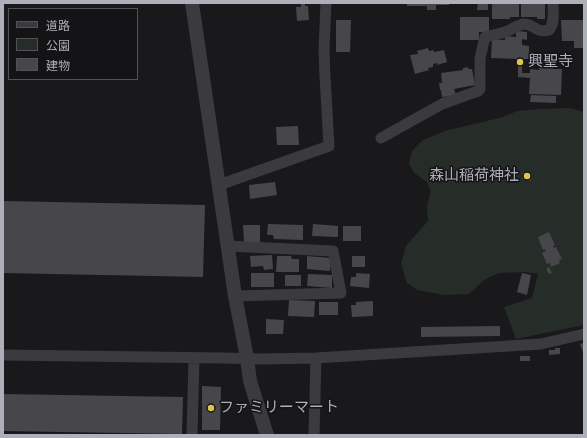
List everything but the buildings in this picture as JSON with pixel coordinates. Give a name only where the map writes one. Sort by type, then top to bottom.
[{"type":"street","points":[[192,3],[235,296],[250,381],[267,435]]},
{"type":"street","points":[[219,185],[329,146],[324,50],[326,3]]},
{"type":"street","points":[[381,138],[442,104],[478,91],[480,89],[480,58],[485,37],[508,31],[523,24],[529,25],[543,32],[549,30],[552,26],[553,3]]},
{"type":"street","points":[[227,246],[333,251],[341,294],[235,296]]},
{"type":"street","points":[[3,355],[261,359],[316,358],[542,344],[584,334]]},
{"type":"street","points":[[192,435],[194,358]]},
{"type":"street","points":[[314,435],[316,358]]},
{"type":"green space","points":[[570,108],[584,112],[584,325],[516,339],[504,307],[532,298],[538,274],[526,272],[499,273],[484,280],[469,294],[444,295],[417,290],[407,283],[401,264],[406,246],[428,221],[427,205],[431,191],[427,182],[414,173],[409,163],[412,151],[423,140],[445,131],[503,117],[517,111]]},
{"type":"place","name":"興聖寺","points":[[520,62]]},
{"type":"place","name":"森山稲荷神社","points":[[527,176]]},
{"type":"place","name":"ファミリーマート","points":[[211,408]]}]
